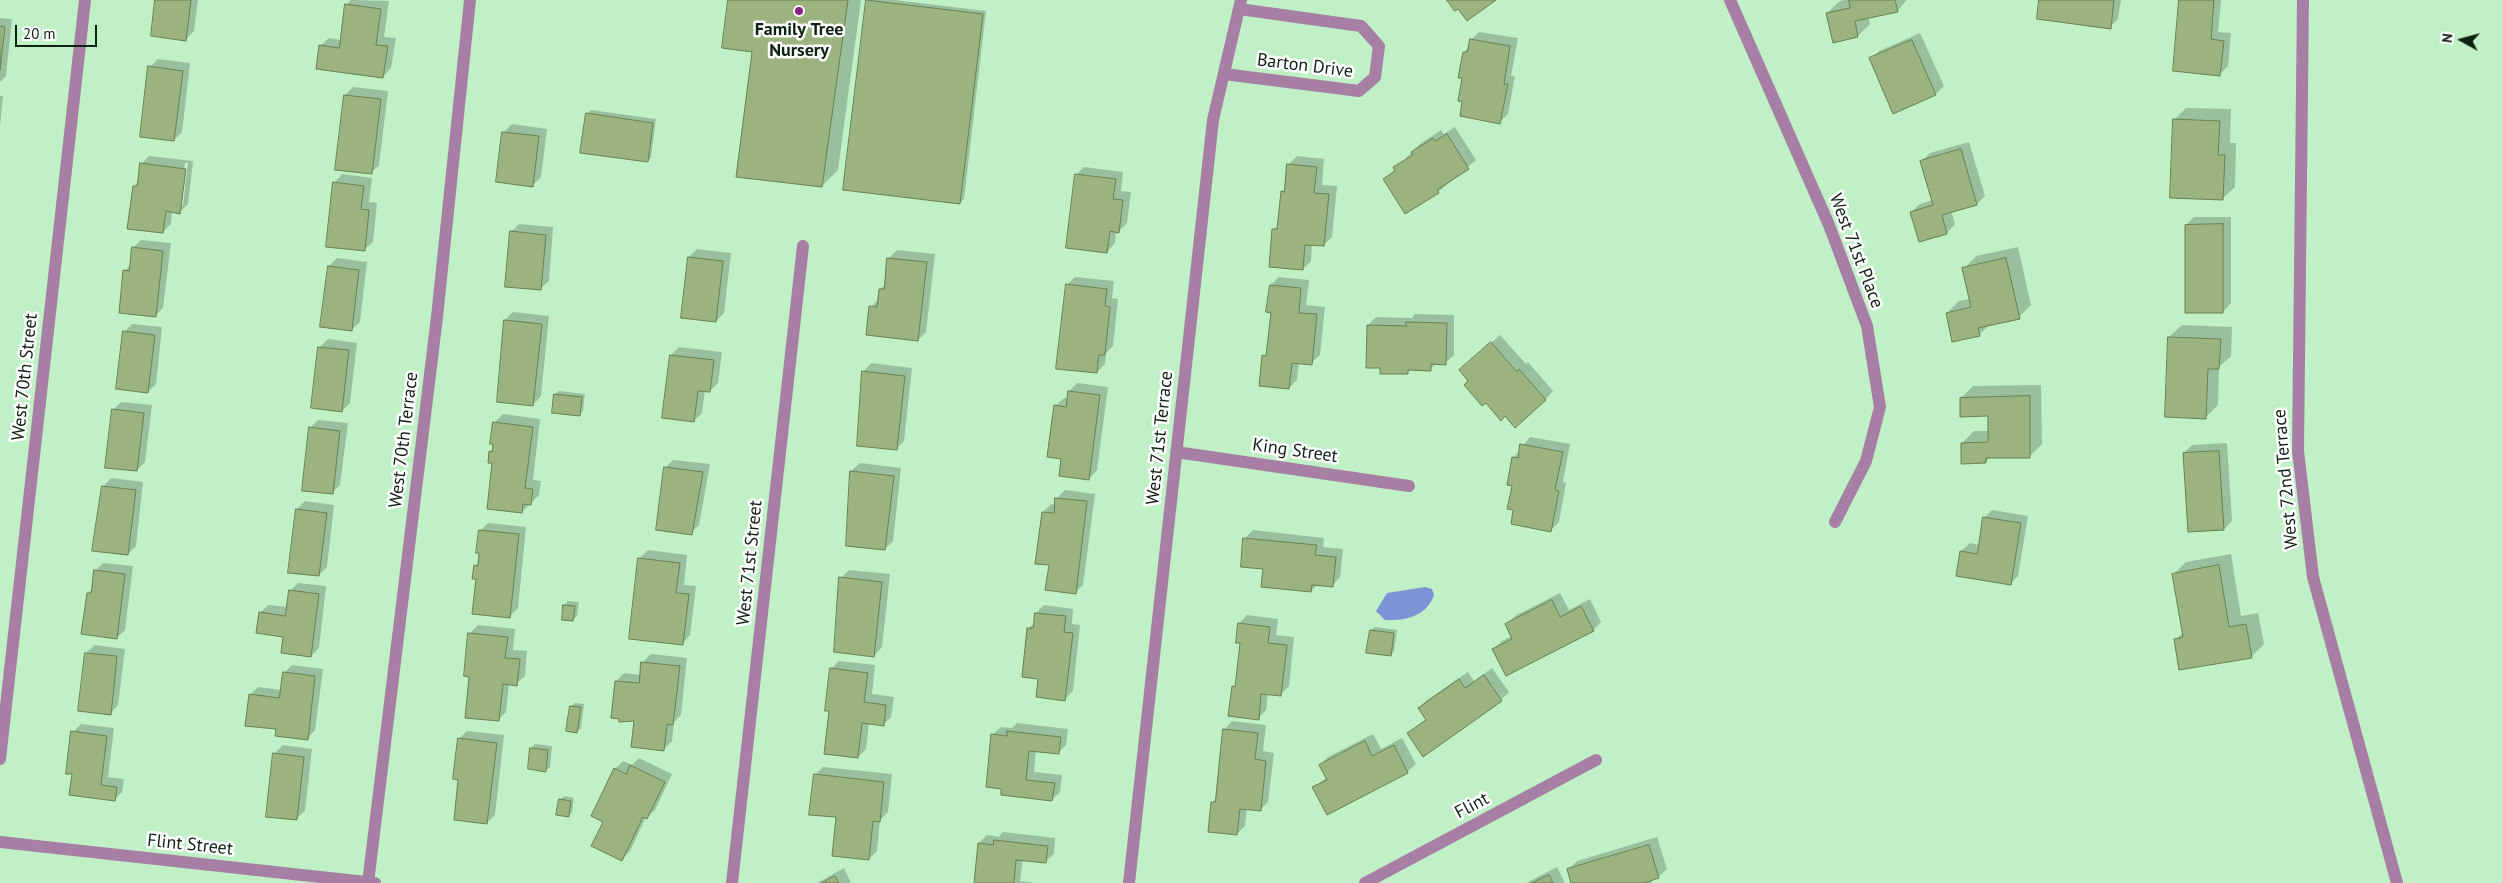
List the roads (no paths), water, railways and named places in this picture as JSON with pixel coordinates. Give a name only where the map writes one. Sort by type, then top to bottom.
[{"type":"street","name":"West 70th Street","points":[[0,759],[85,0]]},
{"type":"street","name":"West 70th Terrace","points":[[371,883],[435,327],[470,0]]},
{"type":"street","name":"West 71st Place","points":[[1730,0],[1829,225],[1867,326],[1880,407],[1866,461],[1835,522]]},
{"type":"street","name":"West 72nd Terrace","points":[[2303,0],[2298,452],[2314,577],[2396,883]]},
{"type":"street","name":"Barton Drive","points":[[1224,74],[1359,91],[1375,77],[1379,46],[1361,26],[1240,4]]},
{"type":"street","name":"West 71st Terrace","points":[[1129,883],[1213,120],[1240,4]]},
{"type":"street","name":"West 71st Street","points":[[732,883],[803,246]]},
{"type":"street","name":"King Street","points":[[1176,452],[1409,486]]},
{"type":"street","name":"Flint","points":[[1365,883],[1596,760]]},
{"type":"street","name":"Flint Street","points":[[0,842],[371,883]]},
{"type":"water","points":[[1425,587],[1432,589],[1434,595],[1426,608],[1414,616],[1385,620],[1376,611],[1387,593]]},
{"type":"place","name":"Family Tree Nursery","points":[[799,11]]}]
